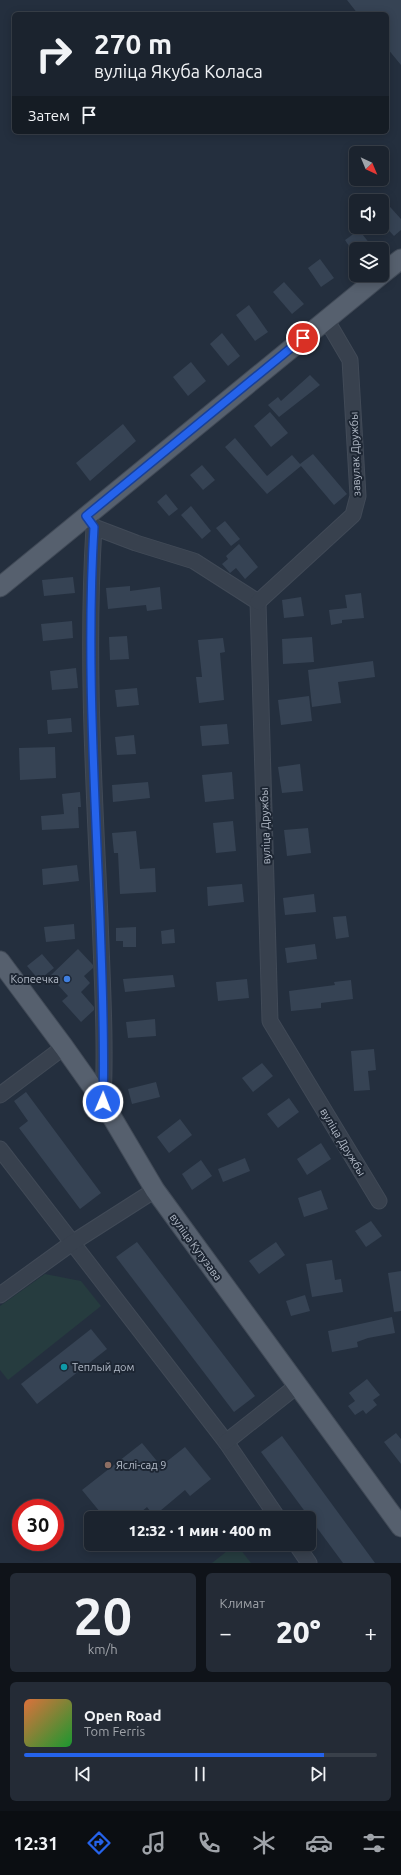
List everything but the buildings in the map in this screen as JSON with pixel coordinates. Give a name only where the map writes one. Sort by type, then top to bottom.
[{"type":"main road","points":[[389,269],[401,259]]},
{"type":"main road","points":[[0,587],[90,521],[326,319],[373,282]]},
{"type":"main road","name":"вуліца Кутузава","points":[[0,961],[103,1102],[155,1190],[401,1527]]},
{"type":"street","name":"завулак Дружбы","points":[[258,602],[353,515],[358,496],[350,360],[326,319]]},
{"type":"street","points":[[103,1102],[102,979],[90,667],[90,521],[136,543],[194,561],[258,602]]},
{"type":"street","name":"вуліца Дружбы","points":[[258,602],[270,1020],[379,1201]]},
{"type":"street","points":[[0,1095],[64,1047]]},
{"type":"street","points":[[0,1149],[226,1442],[273,1511]]},
{"type":"street","points":[[0,1295],[72,1243],[155,1190]]},
{"type":"street","points":[[226,1442],[298,1385]]},
{"type":"street","points":[[301,1551],[309,1563]]},
{"type":"green space","points":[[45,1274],[81,1281],[101,1306],[8,1380],[0,1370],[0,1306]]},
{"type":"green space","points":[[227,1551],[242,1551],[251,1563],[212,1563]]},
{"type":"place","name":"Копеечка","points":[[67,979]]},
{"type":"place","name":"Теплый дом","points":[[64,1367]]},
{"type":"place","name":"Яслі-сад 9","points":[[108,1465]]},
{"type":"route","points":[[103,1102],[102,979],[90,667],[90,590],[94,527],[86,516],[303,338]]}]
